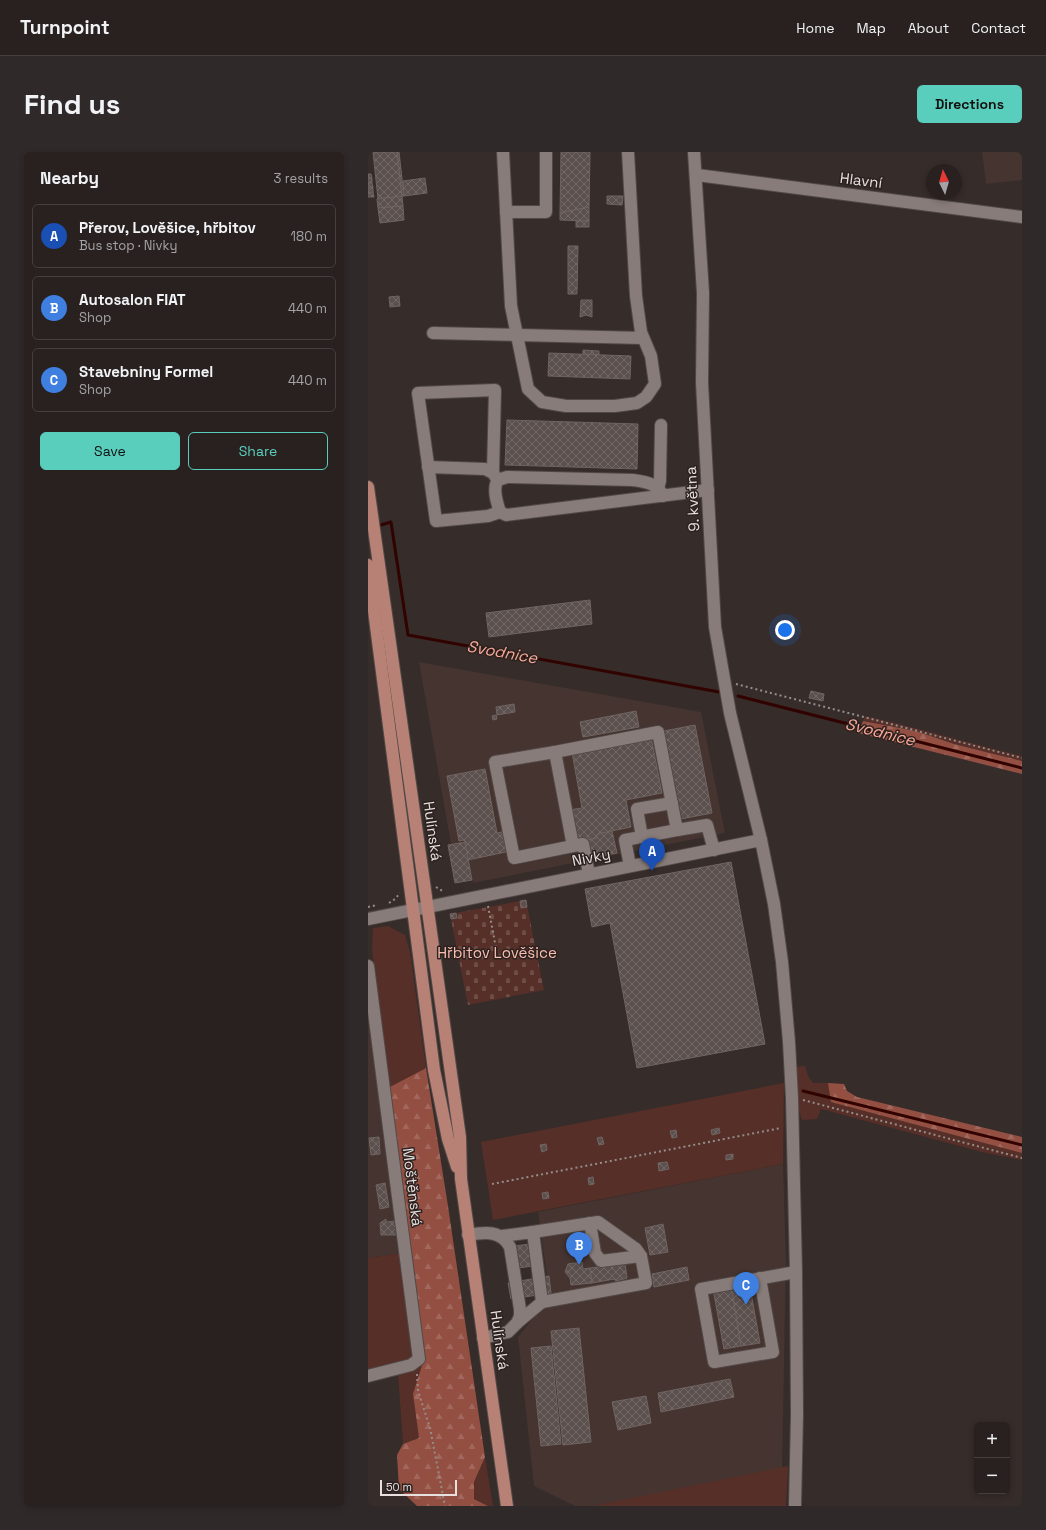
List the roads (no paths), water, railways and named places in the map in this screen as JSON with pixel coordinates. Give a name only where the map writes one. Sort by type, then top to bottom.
[{"type":"main road","name":"Hulínská","points":[[368,488],[460,1137],[461,1179],[468,1235],[507,1506]]},
{"type":"main road","name":"Hulínská","points":[[368,565],[434,1070],[448,1139],[461,1179]]},
{"type":"street","points":[[503,152],[511,306],[528,389],[542,402],[566,406],[615,406],[637,403],[646,397],[655,384],[651,356],[643,338],[636,296],[628,152]]},
{"type":"street","points":[[506,212],[546,212],[546,152]]},
{"type":"street","name":"9. května","points":[[694,152],[697,175],[703,293],[702,383],[715,627],[730,713],[761,840],[774,904],[782,962],[792,1098],[796,1272],[797,1415],[795,1506]]},
{"type":"street","name":"Hlavní","points":[[697,175],[1022,217]]},
{"type":"street","points":[[433,333],[643,338]]},
{"type":"street","points":[[500,512],[488,516],[436,521],[418,392],[495,390],[496,501],[500,512],[506,515],[660,492],[708,490]]},
{"type":"street","points":[[660,425],[660,492]]},
{"type":"street","points":[[428,467],[485,469],[495,476],[507,477],[633,480],[646,482],[660,492]]},
{"type":"street","points":[[589,874],[583,844],[514,858],[495,762],[658,732],[677,830]]},
{"type":"street","points":[[555,752],[573,846]]},
{"type":"street","points":[[642,837],[636,809],[672,803]]},
{"type":"street","points":[[630,866],[624,840],[707,825],[714,850]]},
{"type":"street","name":"Nivky","points":[[368,919],[486,894],[761,840]]},
{"type":"street","name":"Moštěnská","points":[[368,966],[419,1359],[411,1365],[368,1376]]},
{"type":"street","points":[[468,1235],[488,1233],[502,1236],[598,1222],[636,1249],[641,1256],[646,1283],[542,1302],[508,1332],[502,1335],[483,1338]]},
{"type":"street","points":[[590,1223],[595,1253],[601,1261],[641,1256]]},
{"type":"street","points":[[533,1232],[542,1302]]},
{"type":"street","points":[[502,1236],[507,1240],[510,1247],[520,1309],[517,1323]]},
{"type":"street","points":[[760,1278],[773,1352],[714,1362],[701,1289],[760,1278],[796,1272]]},
{"type":"waterway","name":"Svodnice","points":[[381,525],[391,522],[408,635],[719,692]]},
{"type":"waterway","name":"Svodnice","points":[[738,696],[1022,768]]},
{"type":"waterway","points":[[803,1091],[1022,1145]]},
{"type":"place","name":"Přerov, Lověšice, hřbitov","points":[[652,871]]},
{"type":"place","name":"Autosalon FIAT","points":[[579,1265]]},
{"type":"place","name":"Stavebniny Formel","points":[[746,1305]]},
{"type":"park label","name":"Hřbitov Lověšice","points":[[497,952]]}]
